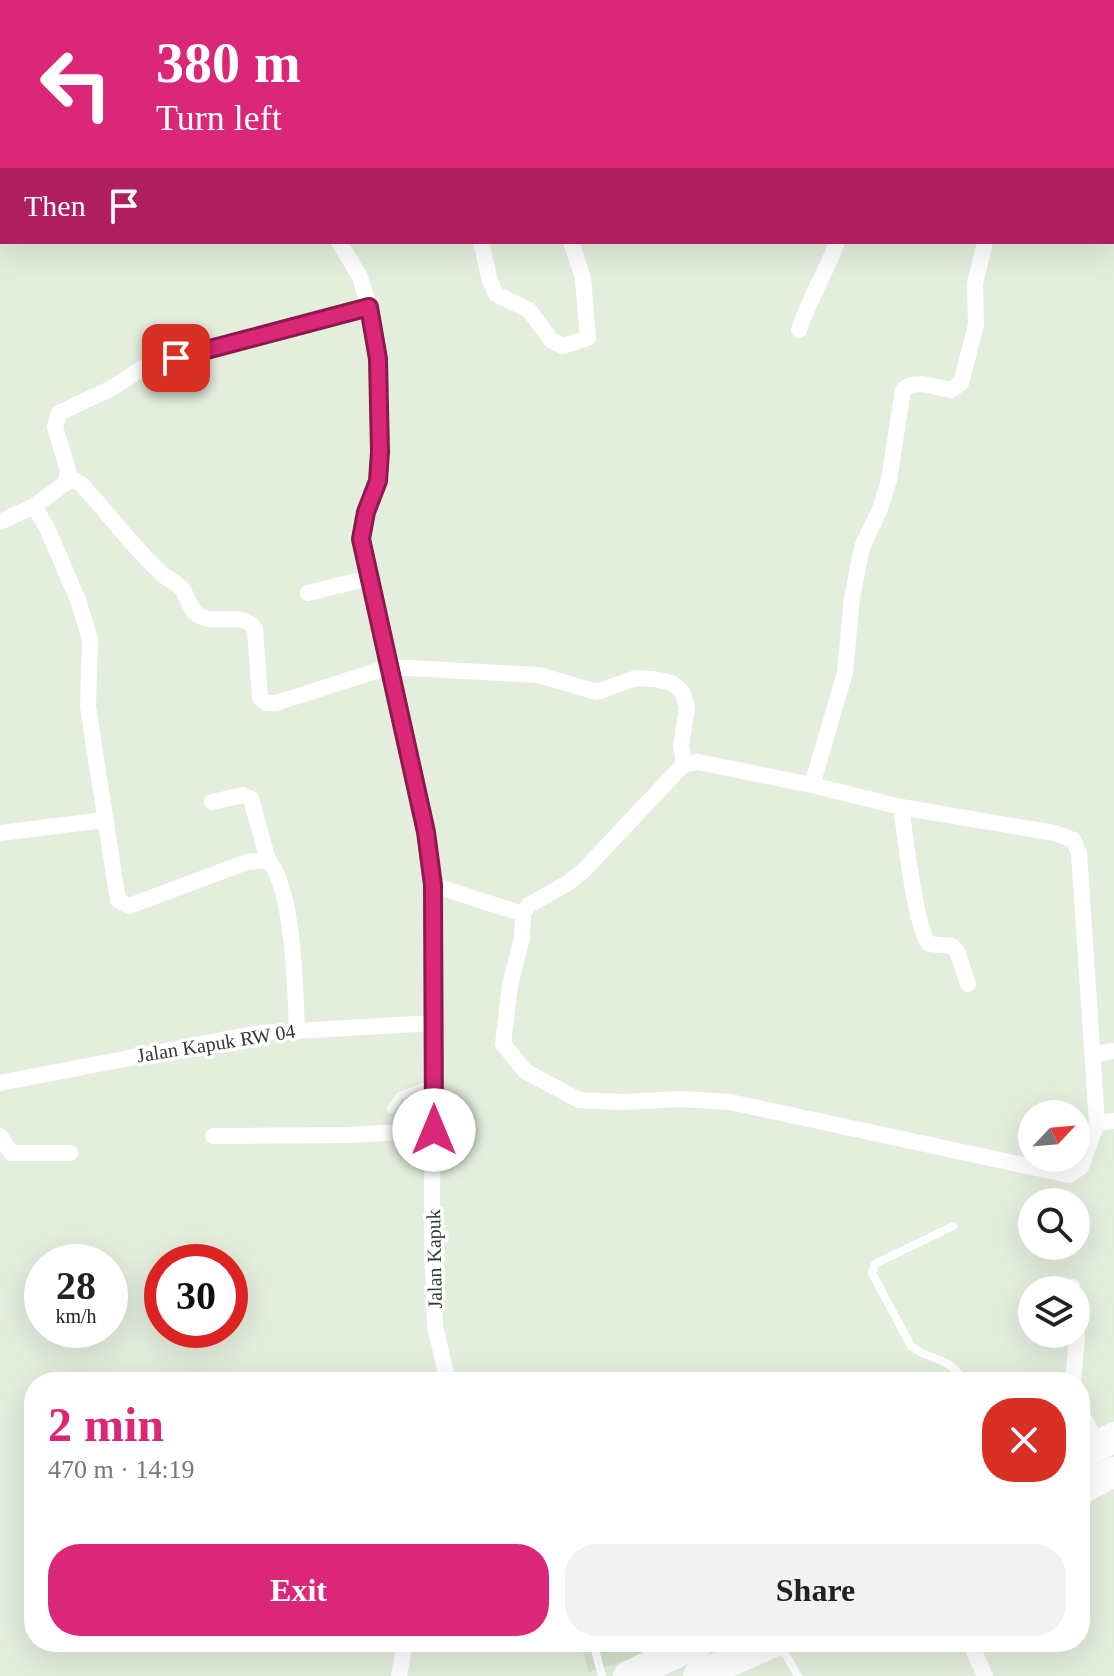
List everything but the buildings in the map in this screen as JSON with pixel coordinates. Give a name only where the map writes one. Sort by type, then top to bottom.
[{"type":"highway","points":[[1090,1485],[1114,1472]]},
{"type":"highway","points":[[628,1676],[654,1658],[671,1652]]},
{"type":"highway","points":[[698,1676],[753,1652]]},
{"type":"street","name":"Jalan Kapuk","points":[[340,244],[360,277],[378,359],[378,481],[366,512],[361,539],[426,832],[433,885],[432,1234],[435,1326],[446,1372]]},
{"type":"street","points":[[481,244],[496,294],[529,310],[551,340],[563,346],[588,338],[583,278],[572,244]]},
{"type":"street","points":[[799,330],[836,244]]},
{"type":"street","points":[[812,785],[845,673],[852,598],[862,547],[880,509],[889,480],[903,390],[915,384],[951,390],[961,383],[976,325],[975,284],[985,244]]},
{"type":"street","points":[[66,483],[68,470],[55,427],[59,413],[112,388],[143,368],[369,307]]},
{"type":"street","points":[[0,522],[34,506],[66,483],[73,480],[81,484],[162,574],[183,589],[191,609],[200,617],[252,624],[262,701],[276,703],[389,667],[538,675],[597,692],[636,678],[654,679],[672,683],[683,693],[687,707],[681,746],[684,764]]},
{"type":"street","points":[[34,506],[47,528],[78,600],[90,639],[88,707],[118,900],[129,906],[247,862],[268,860]]},
{"type":"street","points":[[308,593],[369,578]]},
{"type":"street","points":[[698,762],[901,807],[1055,833],[1073,840],[1079,853],[1093,1054],[1106,1122],[1081,1167],[1069,1175],[730,1102],[579,1100],[525,1071],[503,1044],[510,985],[522,938],[523,914],[529,905],[584,870],[684,764],[698,762]]},
{"type":"street","points":[[212,802],[243,795],[251,799],[268,860],[276,869],[280,882],[294,955],[297,1029]]},
{"type":"street","points":[[901,807],[923,937],[929,944],[952,946],[957,951],[968,984]]},
{"type":"street","points":[[0,833],[104,820]]},
{"type":"street","points":[[433,885],[523,914]]},
{"type":"street","name":"Jalan Kapuk RW 04","points":[[0,1083],[259,1033],[434,1023]]},
{"type":"street","points":[[1093,1054],[1114,1051]]},
{"type":"street","points":[[213,1136],[348,1135],[434,1130]]},
{"type":"street","points":[[0,1136],[11,1153],[70,1153]]},
{"type":"street","points":[[1074,1372],[1076,1348]]},
{"type":"street","points":[[399,1676],[403,1652]]},
{"type":"street","points":[[974,1652],[985,1676]]},
{"type":"lane","points":[[391,1109],[400,1096],[434,1083]]},
{"type":"lane","points":[[953,1226],[875,1264],[872,1273],[911,1346],[919,1352],[940,1358],[957,1372]]},
{"type":"lane","points":[[596,1652],[602,1676]]},
{"type":"lane","points":[[782,1652],[798,1676]]},
{"type":"shaded area","points":[[583,1652],[653,1652],[589,1672]]},
{"type":"route","points":[[176,358],[369,307],[378,359],[380,452],[378,481],[366,512],[361,539],[426,832],[433,885],[434,1130]]}]
